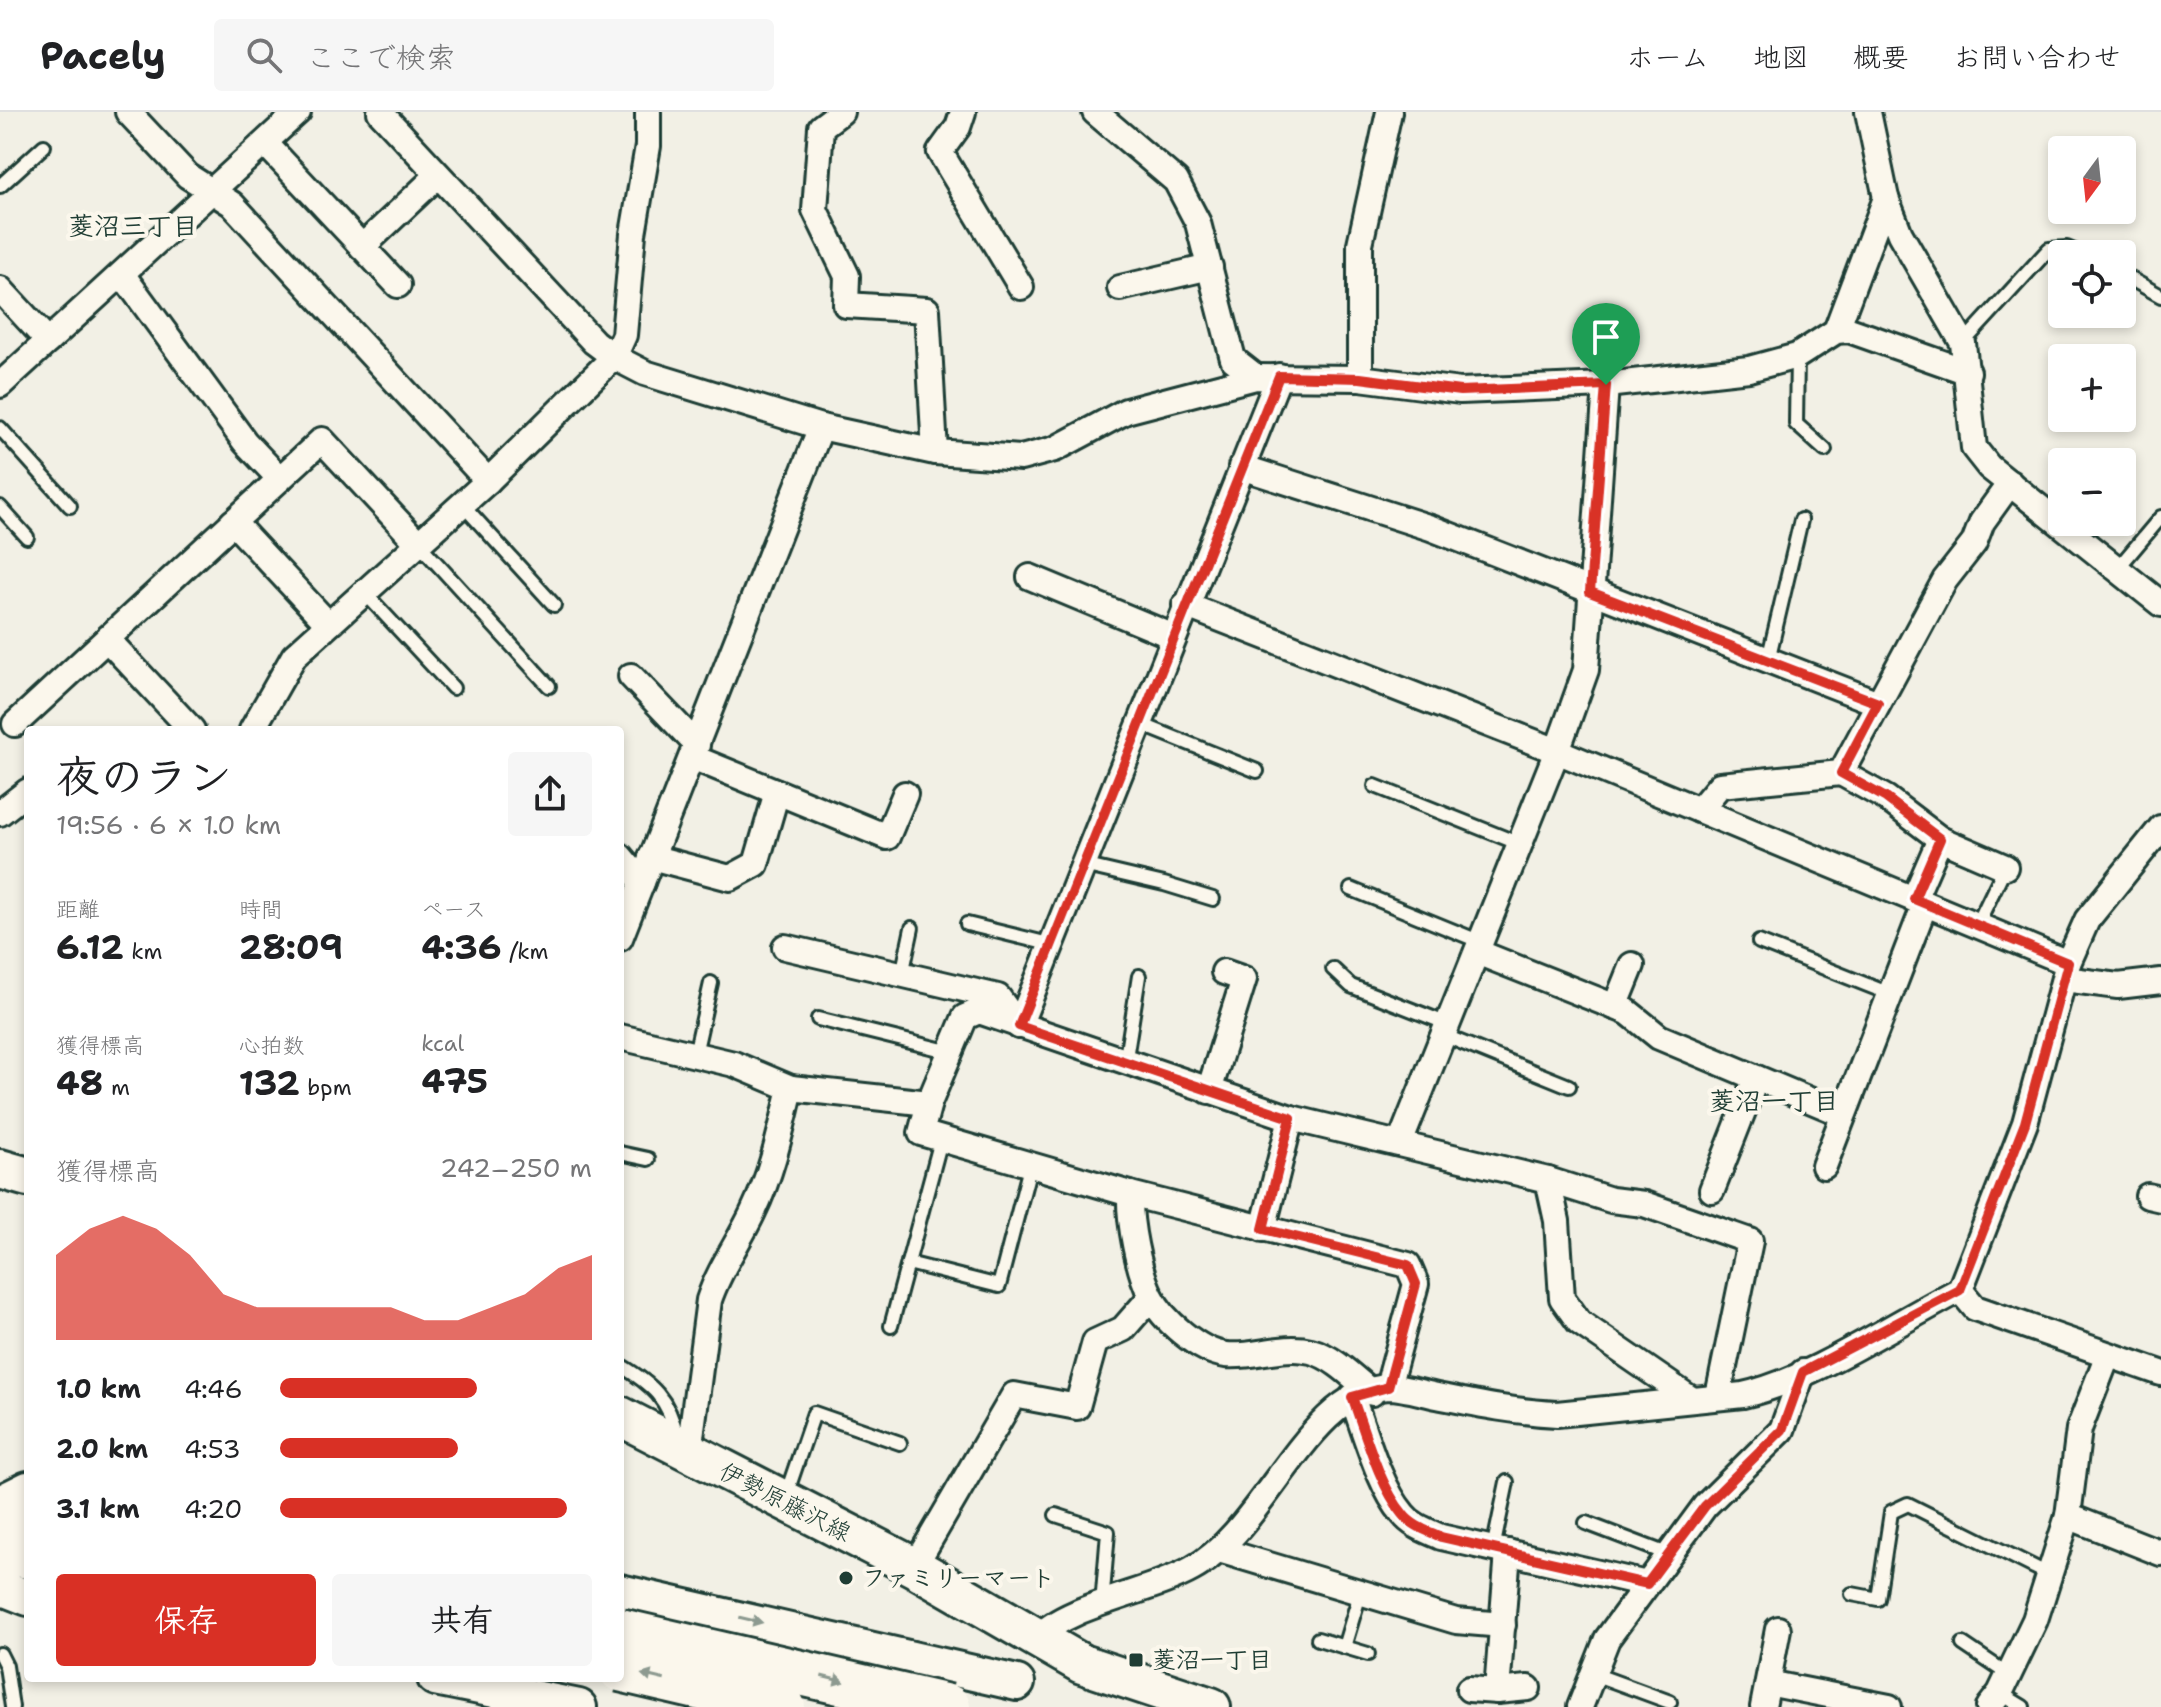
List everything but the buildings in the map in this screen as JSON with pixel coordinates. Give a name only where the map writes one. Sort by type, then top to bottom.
[{"type":"highway","points":[[0,1512],[24,1516]]},
{"type":"highway","points":[[0,1550],[24,1555]]},
{"type":"highway","points":[[624,1632],[948,1707]]},
{"type":"highway","points":[[624,1670],[783,1707]]},
{"type":"main road","points":[[0,1169],[24,1176]]},
{"type":"main road","name":"伊勢原藤沢線","points":[[624,1418],[914,1567],[1082,1664],[1211,1707]]},
{"type":"street","points":[[128,112],[188,176],[232,204],[488,481]]},
{"type":"street","points":[[0,385],[298,112]]},
{"type":"street","points":[[380,112],[594,342],[614,357],[645,373],[821,427],[935,452],[1021,458],[1055,449],[1126,411],[1267,376],[1360,378],[1460,391],[1606,385],[1749,369],[1797,356],[1836,331],[1849,330],[1968,372]]},
{"type":"street","points":[[254,726],[294,656],[488,481],[614,357],[624,335],[633,234],[648,146],[648,112]]},
{"type":"street","points":[[841,112],[821,127],[815,210],[847,276],[846,305],[927,310],[935,452]]},
{"type":"street","points":[[963,112],[958,127],[940,152],[1021,287]]},
{"type":"street","points":[[1095,112],[1176,181],[1198,223],[1233,359],[1267,376]]},
{"type":"street","points":[[1360,378],[1360,244],[1389,112]]},
{"type":"street","points":[[1869,112],[1886,198],[1900,234],[1963,343],[1974,448],[1989,467],[2161,604]]},
{"type":"street","points":[[265,143],[398,285]]},
{"type":"street","points":[[362,247],[438,175]]},
{"type":"street","points":[[1836,331],[1886,198]]},
{"type":"street","points":[[1120,288],[1210,267]]},
{"type":"street","points":[[122,274],[245,442],[280,479]]},
{"type":"street","points":[[0,289],[48,341]]},
{"type":"street","points":[[1019,1026],[1241,467],[1267,376]]},
{"type":"street","points":[[1400,1143],[1557,751],[1586,670],[1606,385]]},
{"type":"street","points":[[624,928],[821,427]]},
{"type":"street","points":[[17,725],[322,440],[418,543]]},
{"type":"street","points":[[1241,467],[1431,528],[1878,703]]},
{"type":"street","points":[[1841,773],[1945,580],[1974,543],[1982,522],[2010,483]]},
{"type":"street","points":[[233,522],[328,624]]},
{"type":"street","points":[[1030,577],[1172,636]]},
{"type":"street","points":[[1185,605],[1557,751],[1977,925],[2066,971],[2118,986],[2161,981]]},
{"type":"street","points":[[107,639],[188,726]]},
{"type":"street","points":[[631,676],[694,751],[777,792],[887,837],[905,794]]},
{"type":"street","points":[[1699,810],[1720,785],[1841,773],[1886,798],[1940,839],[2005,867]]},
{"type":"street","points":[[651,857],[730,878],[756,864],[777,792]]},
{"type":"street","points":[[0,813],[24,794]]},
{"type":"street","points":[[1130,1194],[1129,1217],[1151,1297],[1181,1332],[1203,1349],[1227,1355],[1285,1348],[1312,1351],[1330,1360],[1370,1392],[1527,1413],[1557,1414],[1763,1390],[1960,1290],[2025,1123],[2066,971],[2087,920],[2161,828]]},
{"type":"street","points":[[1824,1166],[1890,994],[1940,839]]},
{"type":"street","points":[[624,861],[642,882]]},
{"type":"street","points":[[785,947],[998,997],[1019,1026]]},
{"type":"street","points":[[1479,947],[1628,1012],[1659,1037],[1843,1114]]},
{"type":"street","points":[[1615,1007],[1632,965]]},
{"type":"street","points":[[1209,1091],[1244,979],[1224,972]]},
{"type":"street","points":[[1647,1584],[1441,1537],[1421,1528],[1403,1514],[1377,1465],[1370,1392],[1416,1284],[1408,1265],[1030,1167],[921,1133],[929,1103],[965,1017],[979,1011],[1125,1064],[1291,1118],[1548,1180],[1611,1200],[1644,1204],[1750,1241],[1718,1396]]},
{"type":"street","points":[[624,1038],[734,1064],[791,1088],[929,1103]]},
{"type":"street","points":[[1712,1190],[1756,1078]]},
{"type":"street","points":[[684,1449],[709,1300],[714,1284],[754,1211],[776,1153],[791,1088]]},
{"type":"street","points":[[1263,1229],[1291,1118]]},
{"type":"street","points":[[1548,1180],[1557,1221],[1562,1298],[1579,1322],[1691,1399]]},
{"type":"street","points":[[1960,1290],[1975,1308],[2107,1357],[2161,1373]]},
{"type":"street","points":[[914,1567],[1014,1395],[1077,1407],[1095,1342],[1123,1329],[1151,1297]]},
{"type":"street","points":[[2000,1692],[2035,1620],[2050,1575],[2068,1516],[2079,1429],[2107,1357]]},
{"type":"street","points":[[1580,1707],[1607,1639],[1705,1506],[1782,1430],[1803,1372]]},
{"type":"street","points":[[624,1593],[699,1608],[1014,1695],[1037,1638],[1051,1623],[1193,1569],[1219,1550],[1256,1511],[1330,1411],[1370,1392]]},
{"type":"street","points":[[0,1474],[24,1478]]},
{"type":"street","points":[[0,1503],[24,1491]]},
{"type":"street","points":[[2068,1516],[2161,1553]]},
{"type":"street","points":[[1219,1550],[1456,1621],[1503,1625]]},
{"type":"street","points":[[1497,1691],[1503,1625],[1500,1551]]},
{"type":"street","points":[[0,1587],[24,1596]]},
{"type":"street","points":[[698,1707],[699,1608]]},
{"type":"street","points":[[1763,1707],[1778,1629]]},
{"type":"street","points":[[455,1682],[579,1707]]},
{"type":"street","points":[[1768,1683],[1874,1705]]},
{"type":"street","points":[[1469,1689],[1497,1691],[1528,1688]]},
{"type":"lane","points":[[0,186],[44,146]]},
{"type":"lane","points":[[1963,343],[2048,250]]},
{"type":"lane","points":[[2136,282],[2161,296]]},
{"type":"lane","points":[[1797,356],[1796,424],[1825,450]]},
{"type":"lane","points":[[0,428],[70,506]]},
{"type":"lane","points":[[462,504],[554,605]]},
{"type":"lane","points":[[0,507],[27,537]]},
{"type":"lane","points":[[2118,568],[2161,517]]},
{"type":"lane","points":[[1768,660],[1801,520]]},
{"type":"lane","points":[[418,543],[549,686]]},
{"type":"lane","points":[[364,592],[453,688]]},
{"type":"lane","points":[[1138,723],[1257,771]]},
{"type":"lane","points":[[1375,786],[1520,844]]},
{"type":"lane","points":[[1083,865],[1213,899]]},
{"type":"lane","points":[[1977,925],[2005,867]]},
{"type":"lane","points":[[1351,889],[1479,947]]},
{"type":"lane","points":[[967,924],[1049,944]]},
{"type":"lane","points":[[902,975],[912,928]]},
{"type":"lane","points":[[1759,942],[1890,994]]},
{"type":"lane","points":[[1333,969],[1351,986],[1569,1086]]},
{"type":"lane","points":[[1125,1064],[1139,976]]},
{"type":"lane","points":[[695,1054],[711,983]]},
{"type":"lane","points":[[818,1019],[951,1052]]},
{"type":"lane","points":[[891,1326],[941,1140]]},
{"type":"lane","points":[[624,1154],[648,1159]]},
{"type":"lane","points":[[908,1263],[999,1286],[1030,1167]]},
{"type":"lane","points":[[624,1367],[646,1380],[672,1412],[684,1449]]},
{"type":"lane","points":[[783,1502],[814,1413],[900,1443]]},
{"type":"lane","points":[[1500,1551],[1507,1482]]},
{"type":"lane","points":[[1852,1594],[1878,1599],[1891,1512],[1908,1504],[2050,1575]]},
{"type":"lane","points":[[1056,1515],[1108,1532],[1102,1605]]},
{"type":"lane","points":[[1586,1523],[1670,1555]]},
{"type":"lane","points":[[1344,1647],[1360,1594]]},
{"type":"lane","points":[[1318,1639],[1368,1654]]},
{"type":"lane","points":[[1963,1644],[2000,1692],[2023,1707]]},
{"type":"lane","points":[[0,1654],[6,1666],[12,1707]]},
{"type":"lane","points":[[1591,1673],[1670,1702]]},
{"type":"place","name":"ファミリーマート","points":[[846,1578]]},
{"type":"place","name":"菱沼一丁目","points":[[1136,1660]]},
{"type":"district","name":"菱沼三丁目","points":[[133,226]]},
{"type":"district","name":"菱沼一丁目","points":[[1774,1101]]},
{"type":"route","points":[[1279,376],[1360,378],[1460,391],[1606,385],[1590,592],[1878,703],[1841,773],[1886,798],[1940,839],[1914,899],[2068,963],[2025,1123],[1960,1290],[1803,1372],[1782,1430],[1705,1506],[1647,1584],[1441,1537],[1421,1528],[1403,1514],[1377,1465],[1352,1397],[1388,1387],[1416,1284],[1408,1265],[1263,1229],[1291,1118],[1019,1026],[1049,944],[1279,376]]}]
